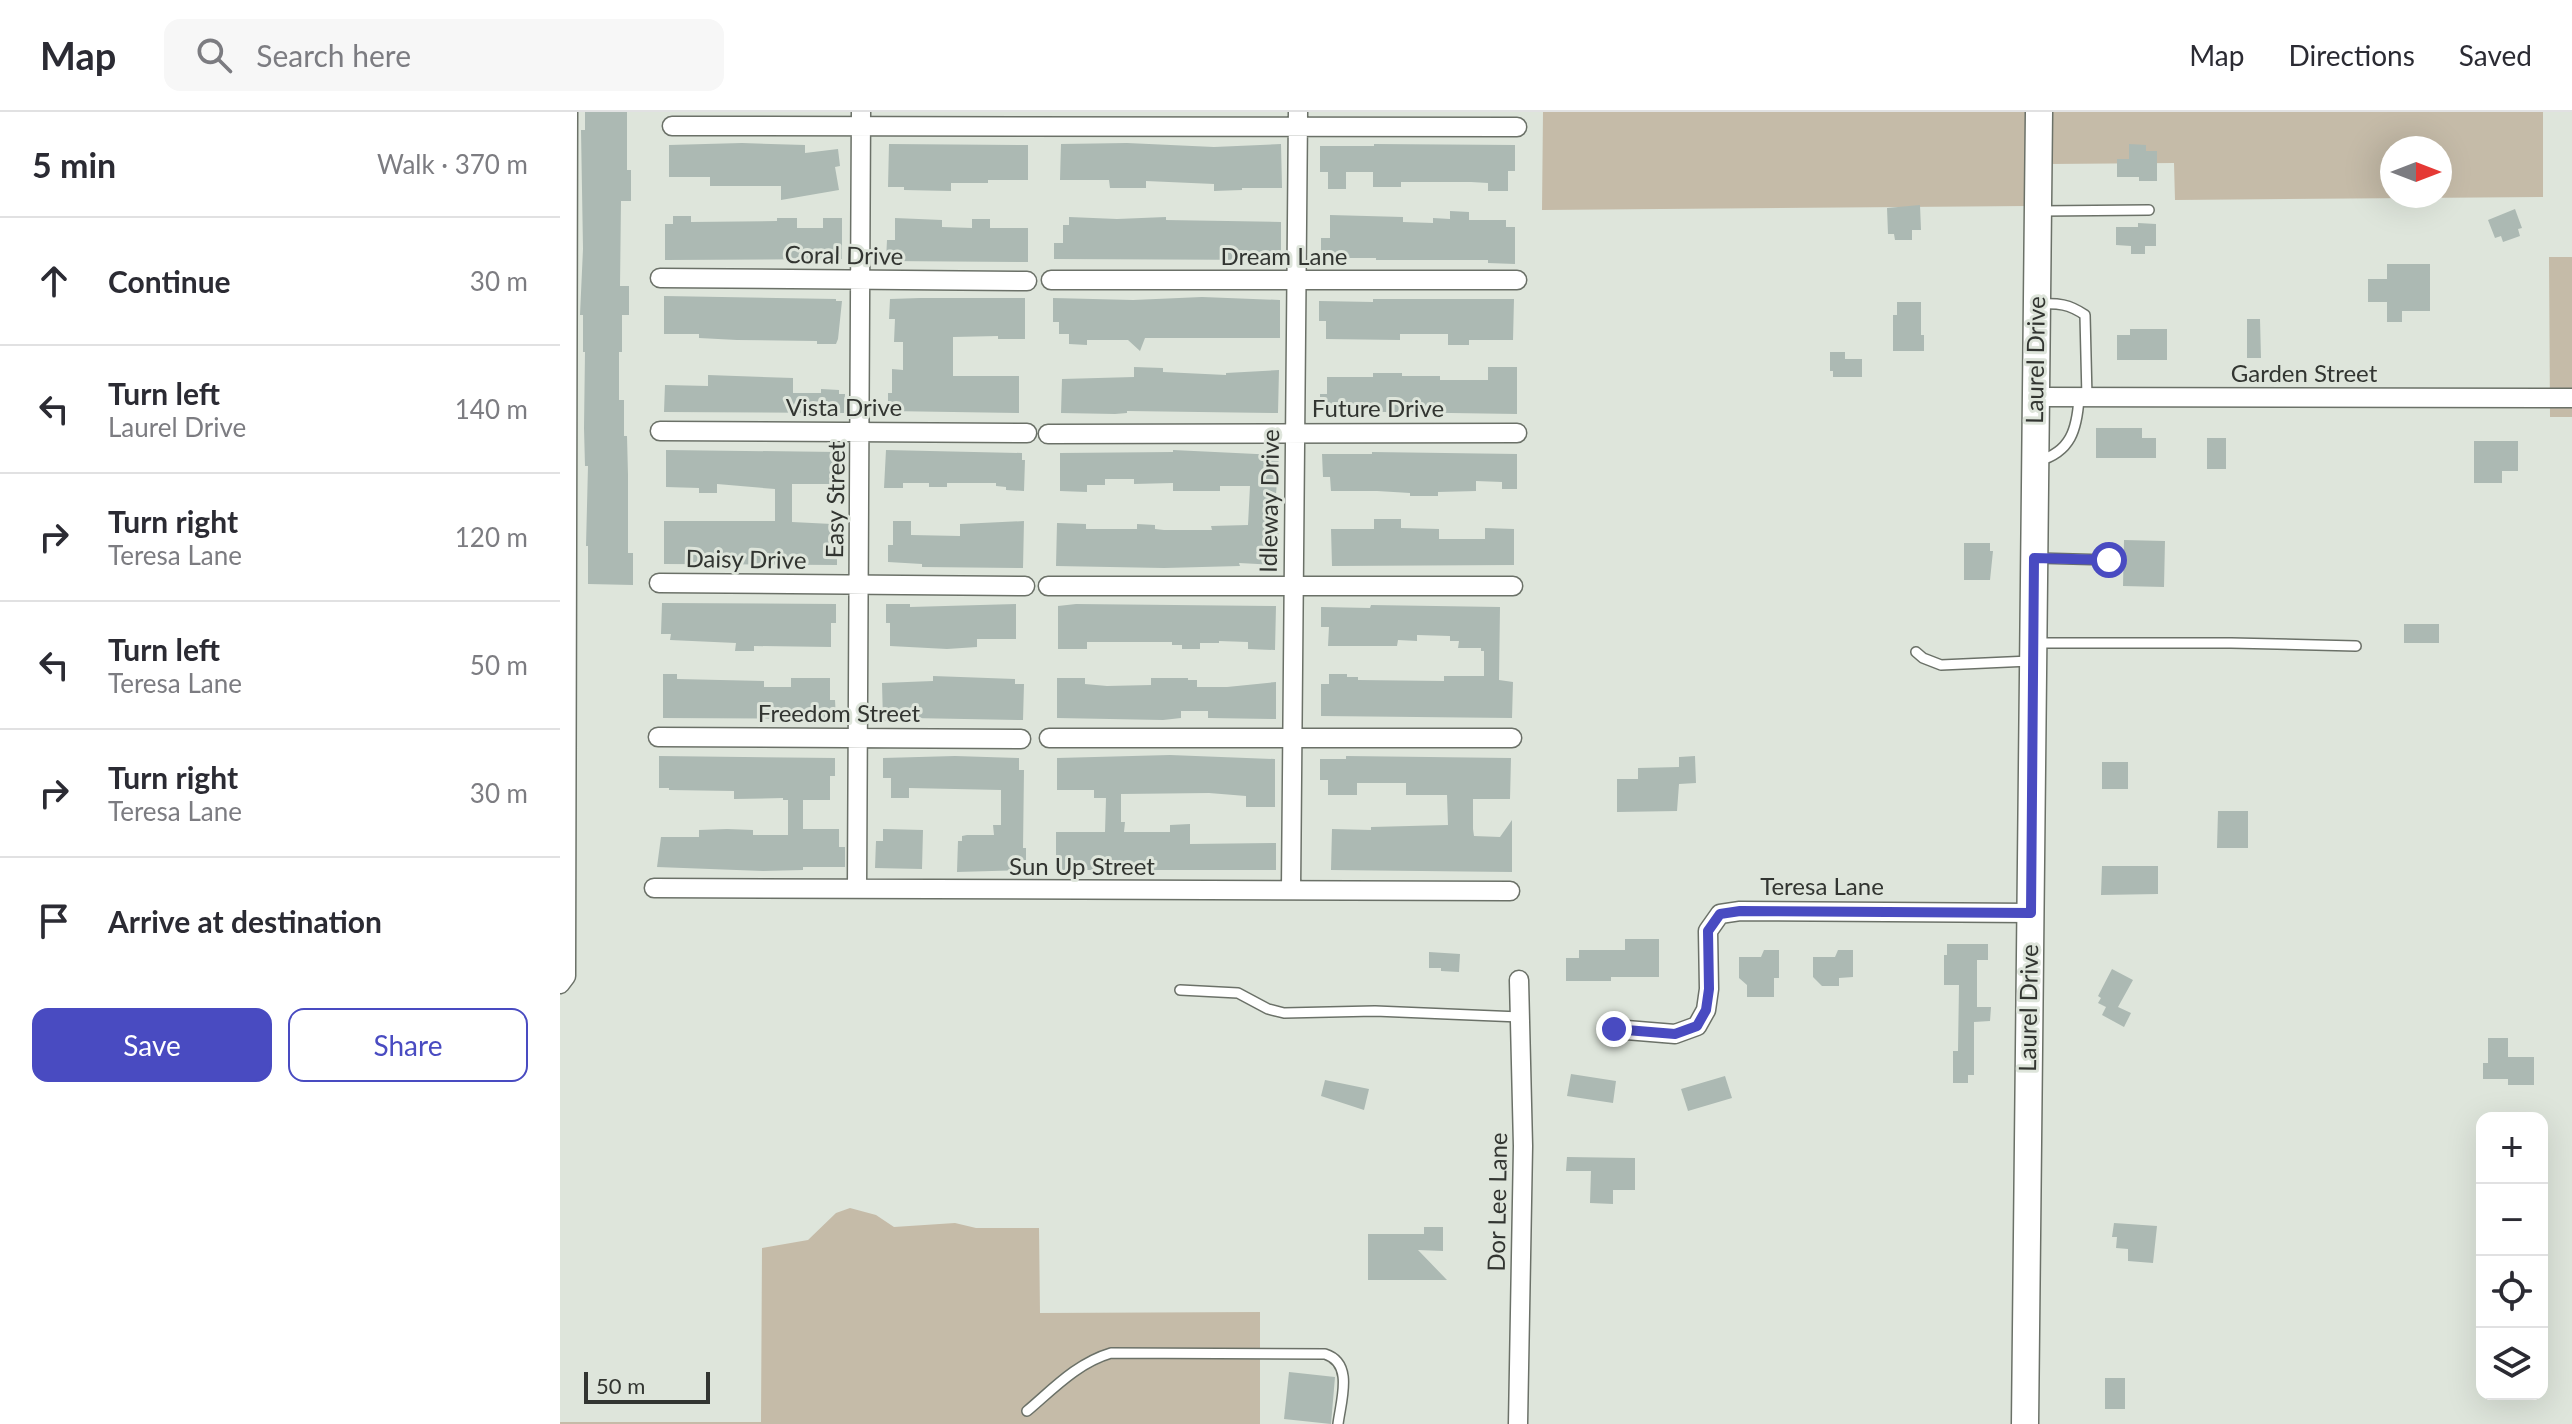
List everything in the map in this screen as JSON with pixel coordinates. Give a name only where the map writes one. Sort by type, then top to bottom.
[{"type":"street","points":[[563,980],[568,112]]},
{"type":"street","name":"Laurel Drive","points":[[2025,1424],[2039,112]]},
{"type":"street","points":[[672,126],[861,119],[1298,119],[1517,127]]},
{"type":"street","name":"Easy Street","points":[[857,889],[861,119]]},
{"type":"street","name":"Idleway Drive","points":[[1291,890],[1298,119]]},
{"type":"street","name":"Coral Drive","points":[[660,278],[1027,281]]},
{"type":"street","name":"Dream Lane","points":[[1051,280],[1517,280]]},
{"type":"street","name":"Garden Street","points":[[2036,397],[2572,398]]},
{"type":"street","name":"Vista Drive","points":[[660,431],[1027,433]]},
{"type":"street","name":"Future Drive","points":[[1048,434],[1517,433]]},
{"type":"street","name":"Daisy Drive","points":[[659,583],[1025,586]]},
{"type":"street","points":[[1048,586],[1513,586]]},
{"type":"street","name":"Freedom Street","points":[[658,737],[1021,739]]},
{"type":"street","points":[[1049,738],[1512,738]]},
{"type":"street","name":"Sun Up Street","points":[[654,888],[1510,891]]},
{"type":"street","name":"Teresa Lane","points":[[1614,1029],[1675,1034],[1697,1026],[1706,1010],[1709,989],[1708,931],[1720,914],[1740,911],[2031,913]]},
{"type":"street","name":"Dor Lee Lane","points":[[1518,1424],[1523,1146],[1519,980]]},
{"type":"lane","points":[[2038,211],[2149,210]]},
{"type":"lane","points":[[2035,462],[2055,456],[2069,441],[2077,422],[2083,398],[2085,315],[2059,303],[2037,304]]},
{"type":"lane","points":[[2034,558],[2109,560]]},
{"type":"lane","points":[[1916,652],[1941,665],[2033,652],[2231,643],[2356,646]]},
{"type":"lane","points":[[1180,990],[1238,993],[1268,1009],[1284,1013],[1375,1011],[1520,1017]]},
{"type":"lane","points":[[1027,1411],[1073,1372],[1095,1358],[1111,1353],[1325,1354],[1335,1357],[1342,1366],[1338,1424]]},
{"type":"shaded area","points":[[1543,112],[2029,112],[2028,206],[1542,210]]},
{"type":"shaded area","points":[[2049,112],[2543,112],[2543,197],[2452,198],[2452,136],[2380,136],[2380,198],[2175,200],[2174,163],[2048,164]]},
{"type":"shaded area","points":[[2549,257],[2572,257],[2572,417],[2550,417]]},
{"type":"shaded area","points":[[850,1208],[876,1215],[894,1227],[955,1223],[976,1228],[1039,1228],[1040,1313],[1260,1312],[1260,1424],[560,1424],[761,1422],[762,1248],[808,1240],[836,1213]]},
{"type":"building","points":[[585,112],[627,112],[627,170],[631,170],[631,201],[621,201],[620,286],[629,286],[629,315],[622,315],[619,400],[624,400],[624,436],[627,436],[628,553],[633,553],[633,585],[588,584],[585,352],[583,315],[580,315],[583,249],[581,130],[585,130]]},
{"type":"building","points":[[889,144],[1028,145],[1028,180],[951,183],[951,191],[888,187]]},
{"type":"building","points":[[1061,144],[1214,147],[1281,144],[1282,188],[1214,191],[1214,184],[1146,181],[1146,188],[1110,188],[1109,180],[1060,180]]},
{"type":"building","points":[[2129,144],[2146,145],[2146,151],[2157,151],[2157,181],[2117,177],[2117,159],[2129,159]]},
{"type":"building","points":[[669,145],[805,145],[805,153],[838,149],[840,166],[835,167],[839,190],[781,200],[781,186],[710,186],[710,177],[669,177]]},
{"type":"building","points":[[1515,145],[1515,171],[1508,171],[1508,191],[1488,191],[1488,183],[1471,182],[1401,182],[1401,187],[1373,187],[1373,172],[1346,172],[1346,189],[1328,189],[1328,172],[1320,172],[1320,146]]},
{"type":"building","points":[[1920,205],[1921,230],[1912,230],[1912,240],[1895,240],[1894,234],[1888,234],[1887,208]]},
{"type":"building","points":[[2515,209],[2522,228],[2518,229],[2520,236],[2503,242],[2501,236],[2495,238],[2488,220]]},
{"type":"building","points":[[1450,211],[1469,212],[1469,220],[1506,220],[1506,227],[1515,227],[1515,264],[1488,263],[1488,260],[1321,258],[1321,238],[1330,238],[1330,215],[1403,217],[1403,222],[1433,223],[1433,218],[1450,219]]},
{"type":"building","points":[[673,216],[691,216],[691,222],[797,218],[797,228],[823,228],[823,218],[842,218],[842,259],[665,260],[665,224],[673,224]]},
{"type":"building","points":[[1069,217],[1281,222],[1281,260],[1054,259],[1054,243],[1063,243],[1063,225],[1069,225]]},
{"type":"building","points":[[895,218],[942,220],[942,227],[972,228],[972,219],[990,219],[990,228],[1028,228],[1028,262],[886,261],[887,240],[895,240]]},
{"type":"building","points":[[2138,223],[2156,224],[2156,246],[2145,246],[2145,254],[2131,254],[2131,246],[2116,245],[2116,227],[2138,227]]},
{"type":"building","points":[[2387,264],[2430,264],[2430,311],[2402,311],[2402,322],[2387,322],[2387,302],[2368,302],[2368,279],[2387,279]]},
{"type":"building","points":[[664,296],[836,299],[842,301],[838,339],[836,344],[817,344],[817,341],[737,340],[699,338],[699,334],[664,334]]},
{"type":"building","points":[[1202,297],[1280,300],[1280,338],[1145,338],[1140,351],[1128,340],[1087,340],[1087,345],[1069,344],[1069,334],[1059,334],[1059,322],[1053,322],[1053,298],[1133,300]]},
{"type":"building","points":[[1025,298],[1025,339],[953,337],[953,376],[1019,376],[1019,413],[888,411],[892,369],[903,370],[903,342],[894,342],[895,319],[889,319],[890,299]]},
{"type":"building","points":[[1373,299],[1514,299],[1513,340],[1469,340],[1469,345],[1448,345],[1448,334],[1400,334],[1400,340],[1326,339],[1326,321],[1319,321],[1319,301],[1373,302]]},
{"type":"building","points":[[1897,302],[1921,302],[1924,351],[1893,351],[1893,315],[1897,315]]},
{"type":"building","points":[[2247,319],[2260,319],[2261,358],[2247,358]]},
{"type":"building","points":[[2130,329],[2167,329],[2167,360],[2117,360],[2117,335],[2130,335]]},
{"type":"building","points":[[1830,352],[1845,352],[1845,359],[1862,359],[1862,377],[1833,377]]},
{"type":"building","points":[[1134,367],[1163,368],[1163,372],[1226,375],[1279,370],[1278,413],[1061,413],[1062,379],[1134,377]]},
{"type":"building","points":[[1488,367],[1517,367],[1517,414],[1320,411],[1320,394],[1327,394],[1327,377],[1373,377],[1373,373],[1402,373],[1402,376],[1440,376],[1440,380],[1488,380]]},
{"type":"building","points":[[708,375],[793,378],[793,393],[839,390],[839,394],[845,394],[844,413],[664,412],[665,385],[708,386]]},
{"type":"building","points":[[2096,428],[2142,428],[2142,438],[2156,438],[2156,458],[2096,458]]},
{"type":"building","points":[[2207,438],[2226,438],[2226,469],[2207,469]]},
{"type":"building","points":[[2474,441],[2518,441],[2518,471],[2502,471],[2502,483],[2474,483]]},
{"type":"building","points":[[666,450],[837,452],[837,471],[832,471],[832,484],[792,484],[792,522],[832,524],[832,547],[837,547],[837,565],[664,564],[664,521],[775,521],[775,489],[717,484],[717,493],[699,493],[699,488],[666,487]]},
{"type":"building","points":[[886,450],[1022,453],[1022,460],[1025,460],[1024,491],[1006,490],[1006,487],[996,486],[996,483],[947,483],[947,487],[929,487],[929,483],[903,483],[903,488],[884,488]]},
{"type":"building","points":[[1173,450],[1279,455],[1274,521],[1279,521],[1277,565],[1239,563],[1240,566],[1164,568],[1056,566],[1057,523],[1086,524],[1086,529],[1137,529],[1137,524],[1155,525],[1155,529],[1164,530],[1212,530],[1211,526],[1248,525],[1250,486],[1220,486],[1220,491],[1173,491],[1173,483],[1134,484],[1134,479],[1105,479],[1105,485],[1087,485],[1087,492],[1060,491],[1060,453]]},
{"type":"building","points":[[1322,454],[1517,454],[1517,489],[1502,489],[1502,482],[1476,481],[1476,491],[1438,492],[1438,496],[1331,491],[1330,477],[1323,477]]},
{"type":"building","points":[[1374,519],[1401,519],[1401,528],[1439,529],[1439,539],[1485,539],[1485,528],[1514,529],[1514,565],[1332,566],[1331,529],[1374,529]]},
{"type":"building","points":[[893,521],[911,521],[911,535],[960,536],[960,524],[1024,521],[1023,568],[922,567],[922,564],[888,562],[888,545],[893,545]]},
{"type":"building","points":[[2124,540],[2165,541],[2164,587],[2123,586]]},
{"type":"building","points":[[1964,543],[1990,543],[1990,551],[1993,551],[1990,580],[1964,580]]},
{"type":"building","points":[[662,603],[836,604],[836,623],[831,623],[831,647],[754,646],[754,651],[735,651],[736,643],[670,640],[671,634],[661,634]]},
{"type":"building","points":[[886,604],[910,604],[910,607],[1016,604],[1016,639],[977,639],[977,647],[947,649],[890,646]]},
{"type":"building","points":[[1371,605],[1500,607],[1499,680],[1513,682],[1512,718],[1321,716],[1321,684],[1329,684],[1329,674],[1347,674],[1347,677],[1358,677],[1358,680],[1444,681],[1444,676],[1484,676],[1484,651],[1481,648],[1458,648],[1459,641],[1450,641],[1450,636],[1417,635],[1417,641],[1398,640],[1397,646],[1328,646],[1329,627],[1321,627],[1321,607],[1370,608]]},
{"type":"building","points":[[1058,606],[1276,606],[1275,650],[1248,649],[1248,642],[1219,641],[1200,643],[1200,649],[1182,649],[1182,645],[1172,645],[1172,642],[1087,642],[1087,649],[1058,649]]},
{"type":"building","points":[[2404,624],[2439,624],[2439,643],[2404,643]]},
{"type":"building","points":[[663,674],[677,674],[677,679],[764,681],[764,687],[791,687],[791,678],[830,678],[830,700],[835,700],[836,719],[663,718]]},
{"type":"building","points":[[933,676],[1015,679],[1015,684],[1024,684],[1023,720],[911,718],[883,721],[882,683],[933,681]]},
{"type":"building","points":[[1057,678],[1085,678],[1085,684],[1107,686],[1151,685],[1151,678],[1188,678],[1197,680],[1197,687],[1276,682],[1276,719],[1208,718],[1208,711],[1181,711],[1181,718],[1163,720],[1057,718]]},
{"type":"building","points":[[1170,755],[1275,759],[1275,807],[1246,807],[1246,796],[1209,793],[1121,794],[1124,832],[1170,832],[1170,825],[1190,824],[1190,844],[1276,843],[1276,870],[1056,870],[1056,832],[1105,832],[1106,798],[1094,798],[1094,790],[1057,790],[1057,758]]},
{"type":"building","points":[[659,756],[835,758],[835,776],[830,776],[830,800],[803,800],[803,829],[839,829],[839,847],[845,847],[845,867],[763,871],[657,867],[661,837],[699,837],[699,830],[727,829],[753,830],[753,835],[788,835],[788,800],[734,799],[734,791],[659,788]]},
{"type":"building","points":[[1346,756],[1511,758],[1510,799],[1473,799],[1473,829],[1474,836],[1500,837],[1512,820],[1512,872],[1331,870],[1332,829],[1448,825],[1447,795],[1406,795],[1406,783],[1357,783],[1357,795],[1328,795],[1328,780],[1320,780],[1320,759],[1346,759]]},
{"type":"building","points":[[1695,756],[1696,783],[1679,784],[1677,811],[1617,812],[1617,779],[1638,779],[1638,768],[1679,767],[1679,757]]},
{"type":"building","points":[[883,758],[1019,758],[1019,770],[1024,770],[1023,848],[1026,848],[1026,870],[957,872],[958,841],[962,841],[962,836],[994,835],[993,825],[1001,825],[1001,790],[909,788],[909,798],[891,798],[891,778],[883,778]]},
{"type":"building","points":[[2102,762],[2128,762],[2128,789],[2102,789]]},
{"type":"building","points":[[2218,811],[2248,811],[2248,848],[2217,848]]},
{"type":"building","points":[[883,829],[923,830],[922,869],[875,868],[876,841],[883,841]]},
{"type":"building","points":[[2102,866],[2158,866],[2158,894],[2101,895]]},
{"type":"building","points":[[1625,939],[1659,939],[1659,977],[1566,981],[1566,958],[1579,958],[1579,950],[1625,950]]},
{"type":"building","points":[[1947,944],[1988,944],[1988,960],[1977,960],[1977,1007],[1991,1007],[1990,1021],[1974,1022],[1974,1075],[1968,1075],[1968,1083],[1953,1083],[1953,1051],[1958,1051],[1959,985],[1944,985]]},
{"type":"building","points":[[1764,950],[1779,950],[1779,978],[1774,978],[1774,997],[1747,997],[1747,985],[1739,978],[1739,957],[1761,957]]},
{"type":"building","points":[[1838,950],[1853,950],[1853,977],[1839,978],[1839,986],[1822,986],[1813,977],[1813,957],[1835,957]]},
{"type":"building","points":[[1429,952],[1460,954],[1459,972],[1429,968]]},
{"type":"building","points":[[2112,969],[2133,980],[2118,1007],[2131,1013],[2124,1027],[2102,1015],[2106,1007],[2098,1003],[2101,998],[2098,996]]},
{"type":"building","points":[[2488,1038],[2508,1038],[2508,1057],[2534,1057],[2534,1085],[2508,1085],[2508,1079],[2483,1079],[2483,1063],[2488,1063]]},
{"type":"building","points":[[1571,1074],[1616,1081],[1613,1103],[1567,1096]]},
{"type":"building","points":[[1725,1076],[1732,1098],[1688,1111],[1681,1089]]},
{"type":"building","points":[[1325,1080],[1369,1089],[1364,1110],[1321,1096]]},
{"type":"building","points":[[1567,1157],[1635,1158],[1635,1190],[1613,1190],[1613,1204],[1590,1203],[1591,1171],[1566,1171]]},
{"type":"building","points":[[2114,1223],[2157,1226],[2153,1263],[2128,1261],[2128,1249],[2116,1248],[2117,1237],[2112,1237]]},
{"type":"building","points":[[1424,1227],[1443,1227],[1443,1251],[1418,1250],[1447,1280],[1368,1280],[1368,1234],[1424,1234]]},
{"type":"building","points":[[1289,1372],[1335,1377],[1331,1424],[1284,1419]]},
{"type":"building","points":[[2105,1378],[2125,1378],[2125,1409],[2105,1409]]},
{"type":"route","points":[[1614,1029],[1675,1034],[1697,1026],[1706,1010],[1709,989],[1708,931],[1720,914],[1740,911],[2031,913],[2034,558],[2109,560]]}]
